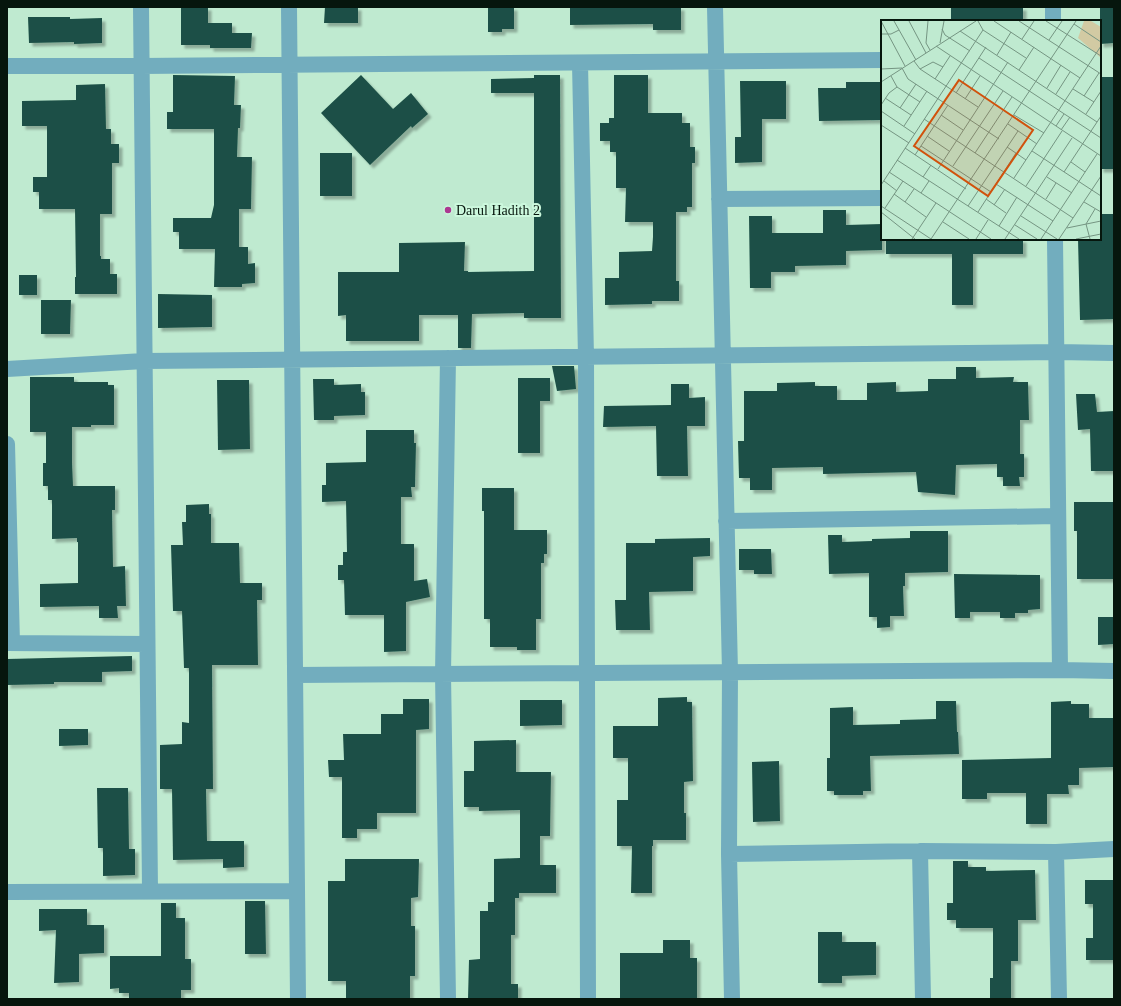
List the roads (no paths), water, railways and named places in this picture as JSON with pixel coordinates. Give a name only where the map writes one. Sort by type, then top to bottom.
[{"type":"street","points":[[141,7],[150,891]]},
{"type":"street","points":[[289,7],[298,999]]},
{"type":"street","points":[[715,7],[730,672],[729,854],[732,999]]},
{"type":"street","points":[[1053,7],[1053,20]]},
{"type":"street","points":[[7,66],[881,60]]},
{"type":"street","points":[[580,62],[586,356],[588,999]]},
{"type":"street","points":[[719,199],[881,198]]},
{"type":"street","points":[[1056,240],[1060,670]]},
{"type":"street","points":[[7,369],[144,361],[1057,352],[1114,353]]},
{"type":"street","points":[[448,358],[443,674],[448,999]]},
{"type":"street","points":[[7,444],[10,643],[147,644]]},
{"type":"street","points":[[726,521],[1058,516]]},
{"type":"street","points":[[296,675],[1060,670],[1114,671]]},
{"type":"street","points":[[729,854],[920,851],[1056,852],[1114,850]]},
{"type":"street","points":[[920,851],[923,999]]},
{"type":"street","points":[[1056,852],[1059,999]]},
{"type":"street","points":[[7,892],[297,891]]},
{"type":"place","name":"Darul Hadith 2","points":[[448,210]]}]
